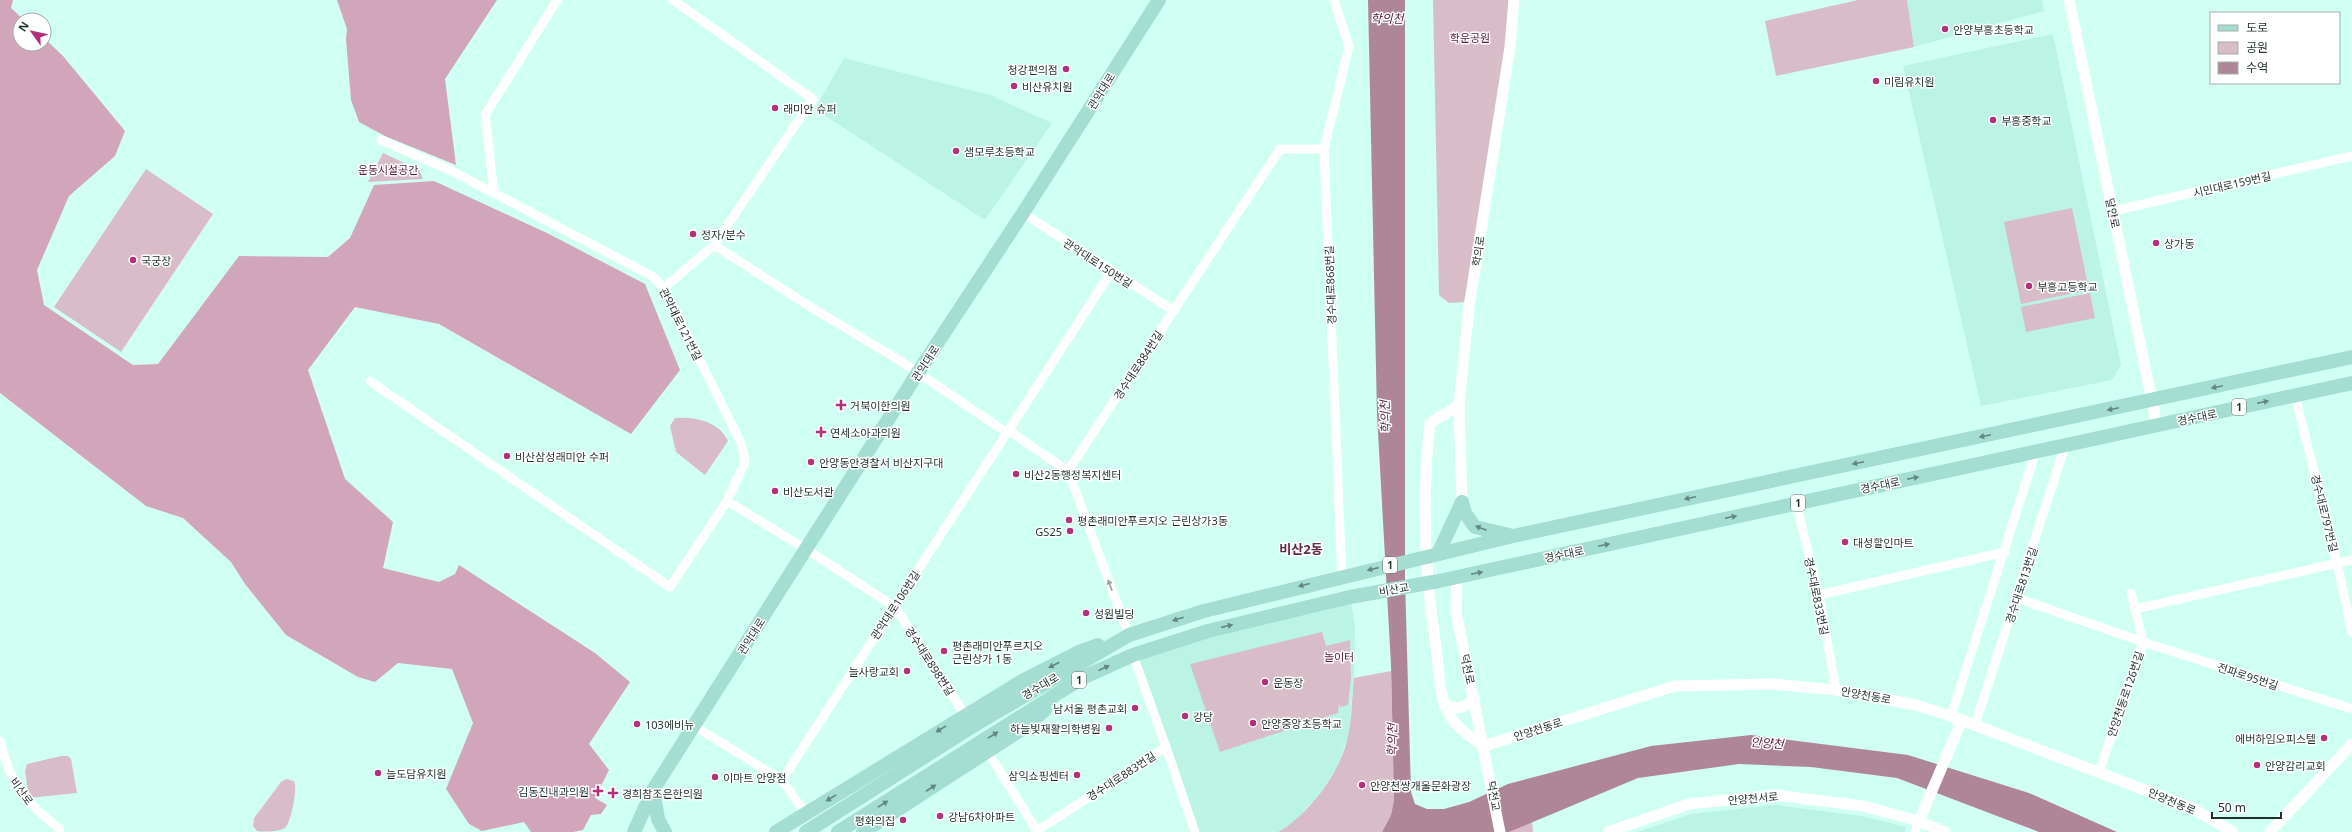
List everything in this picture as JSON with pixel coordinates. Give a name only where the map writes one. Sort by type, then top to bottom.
[{"type":"main road","name":"관악대로","points":[[634,832],[653,790],[917,374],[1023,213],[1159,0]]},
{"type":"main road","points":[[2282,373],[2352,357]]},
{"type":"main road","name":"1","points":[[1342,576],[1513,536],[2282,373],[2352,361]]},
{"type":"main road","name":"경수대로","points":[[1439,581],[2322,390],[2352,382]]},
{"type":"main road","points":[[1462,502],[1465,513],[1475,527],[1513,536]]},
{"type":"main road","points":[[1438,554],[1462,502]]},
{"type":"main road","name":"경수대로","points":[[806,832],[973,726],[1129,635],[1204,611],[1342,576]]},
{"type":"main road","name":"비산교","points":[[1350,597],[1439,581]]},
{"type":"main road","name":"경수대로","points":[[838,832],[1082,678],[1133,655],[1208,631],[1350,597]]},
{"type":"main road","points":[[776,832],[1022,681],[1081,651],[1129,635]]},
{"type":"main road","points":[[863,832],[1022,729],[1082,678]]},
{"type":"main road","points":[[653,790],[658,819],[665,832]]},
{"type":"street","points":[[494,193],[485,115],[557,0]]},
{"type":"street","points":[[664,288],[714,245],[813,99],[673,0]]},
{"type":"street","name":"경수대로868번길","points":[[1334,0],[1349,46],[1324,149],[1342,576]]},
{"type":"street","name":"학의로","points":[[1462,502],[1458,405],[1470,300],[1510,47],[1514,0]]},
{"type":"street","name":"달안로","points":[[2069,0],[2156,425]]},
{"type":"street","name":"관악대로121번길","points":[[370,381],[670,588],[727,501],[746,462],[741,443],[664,288],[652,276],[450,170],[380,140]]},
{"type":"street","name":"경수대로884번길","points":[[1068,471],[1280,150],[1324,149]]},
{"type":"street","name":"시민대로159번길","points":[[2112,211],[2352,156]]},
{"type":"street","name":"관악대로150번길","points":[[1023,213],[1111,272],[1174,311]]},
{"type":"street","points":[[714,245],[814,309],[899,360],[917,374],[1068,471],[1129,635]]},
{"type":"street","name":"관악대로106번길","points":[[782,780],[1111,272]]},
{"type":"street","name":"경수대로797번길","points":[[2295,395],[2337,563],[2352,632]]},
{"type":"street","points":[[1458,405],[1430,423],[1424,468],[1430,608],[1444,705],[1458,729],[1484,746]]},
{"type":"street","name":"경수대로813번길","points":[[1975,725],[2065,446]]},
{"type":"street","points":[[1951,716],[2005,552],[2036,451]]},
{"type":"street","points":[[727,501],[806,549],[894,607]]},
{"type":"street","name":"경수대로833번길","points":[[1796,503],[1819,595],[1836,690]]},
{"type":"street","points":[[1819,595],[2005,552]]},
{"type":"street","points":[[2135,609],[2352,560]]},
{"type":"street","name":"덕천로","points":[[1457,577],[1456,612],[1487,760]]},
{"type":"street","name":"안양천동로126번길","points":[[2099,772],[2143,642],[2131,593]]},
{"type":"street","name":"전파로95번길","points":[[2017,598],[2143,642],[2352,709]]},
{"type":"street","name":"경수대로898번길","points":[[894,607],[965,715]]},
{"type":"street","name":"경수대로883번길","points":[[1036,831],[1166,747],[1133,655]]},
{"type":"street","name":"안양천동로","points":[[1484,746],[1675,686],[1773,684],[1836,690],[1916,705],[1951,716],[2192,808],[2232,832]]},
{"type":"street","points":[[1444,705],[1457,709],[1468,705],[1474,699]]},
{"type":"street","points":[[1915,832],[1962,720]]},
{"type":"street","points":[[694,726],[782,780],[806,814]]},
{"type":"street","name":"비산로","points":[[0,741],[8,770],[25,799],[59,828],[60,832]]},
{"type":"street","points":[[2270,832],[2352,744]]},
{"type":"street","points":[[1166,747],[1195,832]]},
{"type":"street","points":[[988,752],[1036,831]]},
{"type":"street","name":"덕천교","points":[[1487,760],[1500,832]]},
{"type":"street","name":"안양천서로","points":[[1608,832],[1689,804],[1775,795],[1864,806],[1919,821],[1945,832]]},
{"type":"shaded area","points":[[0,0],[13,0],[11,8],[15,12],[12,12],[12,52],[52,52],[52,46],[63,56],[125,131],[115,156],[69,196],[37,270],[44,305],[133,365],[158,364],[239,256],[328,257],[350,238],[374,185],[434,181],[549,234],[645,284],[680,370],[631,434],[439,324],[355,307],[308,370],[345,479],[393,522],[383,568],[439,582],[455,574],[459,565],[595,653],[630,682],[589,744],[609,770],[595,798],[607,805],[601,814],[591,815],[583,830],[573,832],[531,832],[524,822],[482,831],[469,824],[446,789],[473,723],[452,669],[398,663],[375,682],[358,677],[286,635],[245,584],[231,562],[183,518],[146,506],[0,393]]},
{"type":"shaded area","points":[[337,0],[497,0],[445,79],[456,165],[385,136],[359,122],[351,100],[346,39],[347,29]]},
{"type":"shaded area","name":"안양부흥초등학교","points":[[1907,0],[2042,0],[2044,11],[1914,47]]},
{"type":"shaded area","points":[[2053,34],[2121,365],[2112,380],[1981,406],[1903,66]]},
{"type":"shaded area","name":"샘모루초등학교","points":[[844,58],[990,95],[1052,123],[985,220],[815,109]]},
{"type":"shaded area","name":"안양중앙초등학교","points":[[1350,597],[1355,625],[1354,678],[1348,737],[1337,767],[1317,797],[1292,824],[1278,832],[1195,832],[1133,655]]},
{"type":"shaded area","points":[[1775,805],[1862,816],[1906,827],[1905,832],[1637,832],[1691,814]]},
{"type":"green space","name":"학운공원","points":[[1433,0],[1509,0],[1506,47],[1466,302],[1449,303],[1439,295]]},
{"type":"green space","points":[[1858,0],[1907,0],[1914,47],[1776,76],[1765,21]]},
{"type":"green space","name":"운동시설공간","points":[[383,153],[419,170],[423,179],[368,182]]},
{"type":"green space","name":"국궁장","points":[[146,169],[213,214],[121,352],[54,307]]},
{"type":"green space","points":[[2072,208],[2089,290],[2021,304],[2004,222]]},
{"type":"green space","points":[[2090,293],[2095,318],[2026,332],[2021,307]]},
{"type":"green space","points":[[675,418],[691,418],[706,422],[724,434],[728,441],[705,475],[676,452],[670,426]]},
{"type":"green space","name":"운동장","points":[[1322,632],[1326,646],[1350,640],[1351,678],[1348,705],[1340,707],[1339,702],[1338,713],[1220,752],[1190,664]]},
{"type":"green space","points":[[1391,671],[1394,800],[1391,815],[1382,832],[1278,832],[1289,825],[1312,804],[1322,791],[1339,763],[1348,736],[1354,678]]},
{"type":"green space","points":[[61,756],[68,756],[71,759],[77,793],[29,798],[25,771],[27,764]]},
{"type":"green space","points":[[286,779],[294,781],[295,784],[293,804],[288,824],[284,829],[276,831],[257,831],[253,826],[254,818],[281,782]]},
{"type":"green space","points":[[1532,821],[1533,832],[1509,832]]},
{"type":"water","points":[[1368,0],[1405,0],[1405,579],[1411,792],[1415,804],[1427,809],[1444,809],[1469,802],[1508,784],[1651,746],[1751,735],[1908,755],[2029,793],[2117,832],[2039,832],[1897,778],[1811,767],[1739,764],[1638,778],[1509,832],[1382,832],[1391,815],[1394,800],[1391,665],[1377,414]]},
{"type":"place","name":"안양부흥초등학교","points":[[1945,29]]},
{"type":"place","name":"청강편의점","points":[[1066,69]]},
{"type":"place","name":"미림유치원","points":[[1876,81]]},
{"type":"place","name":"비산유치원","points":[[1014,86]]},
{"type":"place","name":"래미안 슈퍼","points":[[775,108]]},
{"type":"place","name":"부흥중학교","points":[[1993,120]]},
{"type":"place","name":"샘모루초등학교","points":[[956,151]]},
{"type":"place","name":"정자/분수","points":[[693,234]]},
{"type":"place","name":"상가동","points":[[2156,243]]},
{"type":"place","name":"국궁장","points":[[133,260]]},
{"type":"place","name":"부흥고등학교","points":[[2029,286]]},
{"type":"place","name":"거북이한의원","points":[[841,405]]},
{"type":"place","name":"연세소아과의원","points":[[821,432]]},
{"type":"place","name":"비산삼성래미안 수퍼","points":[[507,456]]},
{"type":"place","name":"안양동안경찰서 비산지구대","points":[[811,462]]},
{"type":"place","name":"비산2동행정복지센터","points":[[1016,474]]},
{"type":"place","name":"비산도서관","points":[[775,491]]},
{"type":"place","name":"평촌래미안푸르지오 근린상가3동","points":[[1069,520]]},
{"type":"place","name":"GS25","points":[[1070,531]]},
{"type":"place","name":"대성할인마트","points":[[1845,542]]},
{"type":"place","name":"성원빌딩","points":[[1086,613]]},
{"type":"place","name":"평촌래미안푸르지오 근린상가 1동","points":[[944,651]]},
{"type":"place","name":"늘사랑교회","points":[[907,671]]},
{"type":"place","name":"운동장","points":[[1265,682]]},
{"type":"place","name":"남서울 평촌교회","points":[[1135,708]]},
{"type":"place","name":"강당","points":[[1185,716]]},
{"type":"place","name":"안양중앙초등학교","points":[[1253,723]]},
{"type":"place","name":"103에비뉴","points":[[637,724]]},
{"type":"place","name":"하늘빛재활의학병원","points":[[1109,728]]},
{"type":"place","name":"에버하임오피스텔","points":[[2324,738]]},
{"type":"place","name":"안양감리교회","points":[[2257,765]]},
{"type":"place","name":"늘도담유치원","points":[[378,773]]},
{"type":"place","name":"삼익쇼핑센터","points":[[1077,775]]},
{"type":"place","name":"이마트 안양점","points":[[715,777]]},
{"type":"place","name":"안양천쌍개울문화광장","points":[[1362,785]]},
{"type":"place","name":"김동진내과의원","points":[[598,791]]},
{"type":"place","name":"경희참조은한의원","points":[[613,793]]},
{"type":"place","name":"강남6차아파트","points":[[940,816]]},
{"type":"place","name":"평화의집","points":[[903,820]]},
{"type":"district","name":"비산2동","points":[[1301,549]]},
{"type":"water label","name":"학의천","points":[[1387,18]]},
{"type":"water label","name":"학의천","points":[[1385,417]]},
{"type":"water label","name":"학의천","points":[[1392,740]]},
{"type":"water label","name":"안양천","points":[[1767,743]]},
{"type":"park label","name":"놀이터","points":[[1339,656]]}]
